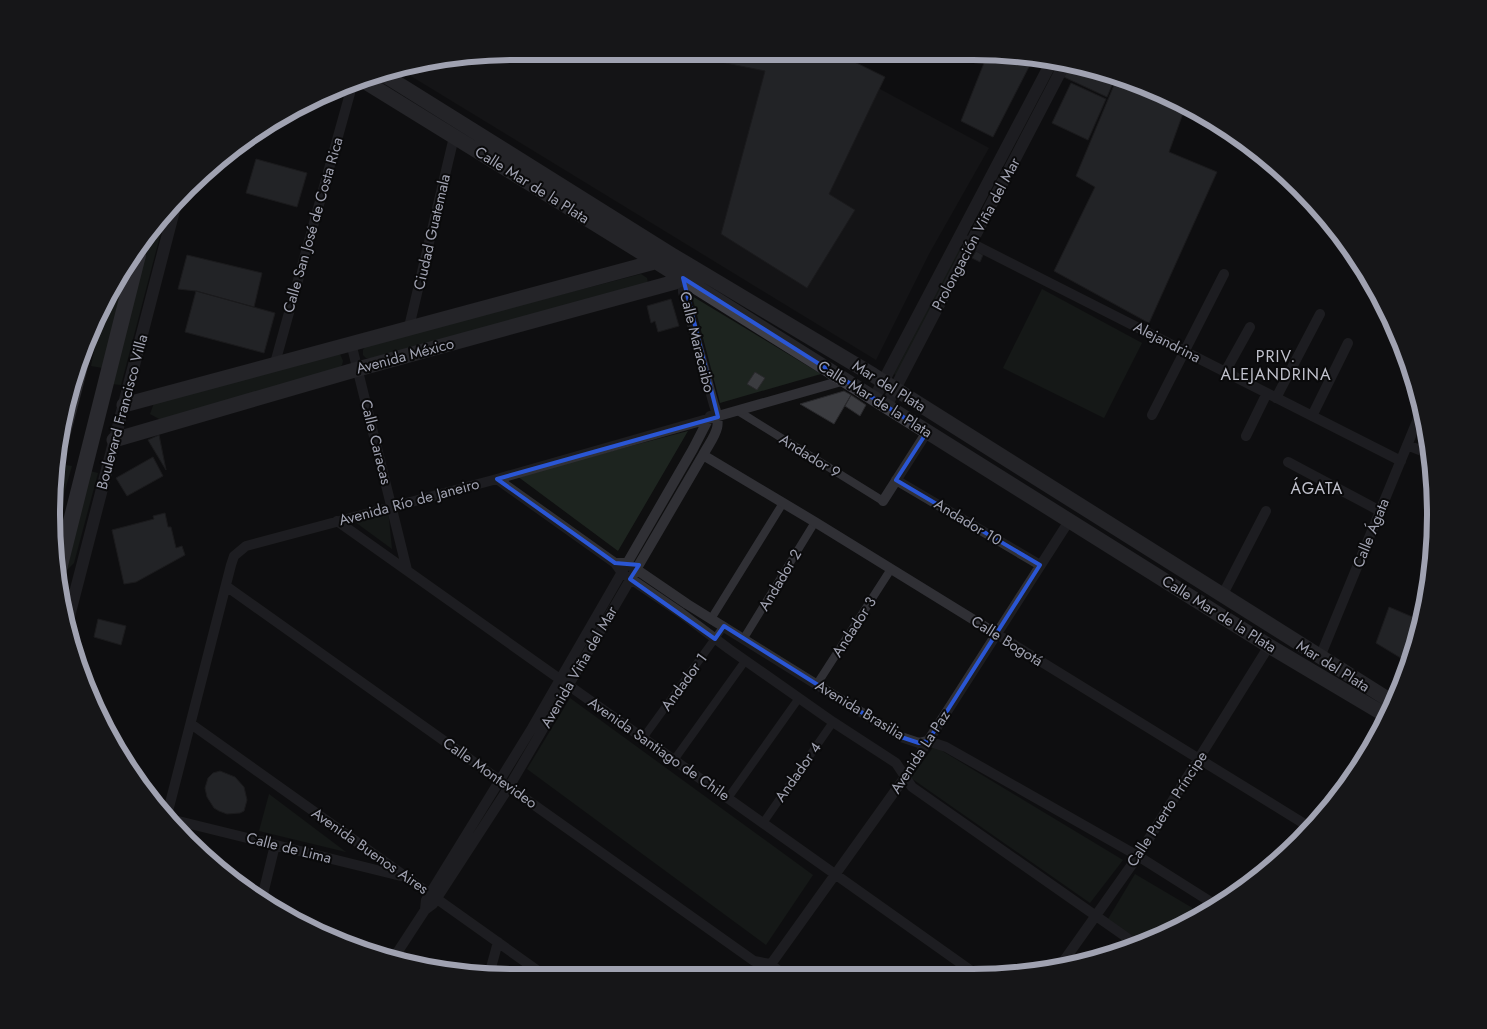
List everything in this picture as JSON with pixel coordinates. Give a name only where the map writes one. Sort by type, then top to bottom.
[{"type":"main road","name":"Mar del Plata","points":[[388,78],[672,255],[688,273],[889,386],[1387,700]]},
{"type":"main road","name":"Calle Mar de la Plata","points":[[369,84],[656,263],[688,273],[880,403],[1269,646],[1381,713]]},
{"type":"main road","name":"Avenida México","points":[[124,405],[351,342],[656,263],[672,255]]},
{"type":"main road","name":"Boulevard Francisco Villa","points":[[62,556],[135,265]]},
{"type":"main road","name":"Avenida México","points":[[114,440],[358,369],[676,282],[688,273]]},
{"type":"street","name":"Prolongación Viña del Mar","points":[[889,386],[959,238],[1049,67]]},
{"type":"street","name":"Prolongación Viña del Mar","points":[[880,403],[972,244],[1062,69]]},
{"type":"street","name":"Calle San José de Costa Rica","points":[[274,363],[351,91]]},
{"type":"street","name":"Ciudad Guatemala","points":[[409,327],[454,137]]},
{"type":"street","name":"Boulevard Francisco Villa","points":[[71,610],[173,215]]},
{"type":"street","name":"Alejandrina","points":[[959,238],[1400,461]]},
{"type":"street","name":"Calle Maracaibo","points":[[688,273],[684,292],[714,406],[713,418]]},
{"type":"street","points":[[1152,415],[1224,274]]},
{"type":"street","points":[[1246,436],[1320,314]]},
{"type":"street","points":[[1225,372],[1250,327]]},
{"type":"street","name":"Calle Caracas","points":[[351,342],[407,570]]},
{"type":"street","points":[[1312,416],[1348,343]]},
{"type":"street","name":"Avenida Río de Janeiro","points":[[169,809],[234,556],[246,546],[497,479],[845,380]]},
{"type":"street","name":"Andador 9","points":[[738,411],[883,501]]},
{"type":"street","name":"Avenida Viña del Mar","points":[[396,954],[425,910],[426,900],[434,896],[504,784],[632,566],[703,455],[718,426],[713,418],[693,449],[632,566]]},
{"type":"street","name":"Calle Ágata","points":[[1320,657],[1417,421]]},
{"type":"street","points":[[883,501],[927,432]]},
{"type":"street","points":[[1407,445],[1422,451]]},
{"type":"street","name":"Calle Bogotá","points":[[703,455],[1305,824]]},
{"type":"street","points":[[1288,462],[1380,511]]},
{"type":"street","name":"Avenida Brasilia","points":[[497,479],[615,563],[626,576],[681,613],[745,661],[896,763],[912,787],[1131,940]]},
{"type":"street","name":"Andador 10","points":[[896,480],[1040,565]]},
{"type":"street","points":[[711,619],[783,503]]},
{"type":"street","points":[[1222,596],[1266,511]]},
{"type":"street","name":"Avenida La Paz","points":[[767,969],[904,777],[1069,520]]},
{"type":"street","name":"Avenida Santiago de Chile","points":[[338,521],[969,969]]},
{"type":"street","name":"Andador 2","points":[[744,638],[815,522]]},
{"type":"street","points":[[615,563],[632,566]]},
{"type":"street","name":"Avenida Brasilia","points":[[632,566],[711,619],[901,737],[919,743],[928,741],[946,747],[1138,856],[1210,902]]},
{"type":"street","name":"Andador 3","points":[[817,684],[891,569]]},
{"type":"street","name":"Calle Montevideo","points":[[226,586],[754,961],[770,964],[776,969]]},
{"type":"street","name":"Andador 1","points":[[644,738],[724,626]]},
{"type":"street","name":"Calle Puerto Príncipe","points":[[1065,959],[1138,856],[1269,646]]},
{"type":"street","points":[[674,760],[745,661]]},
{"type":"street","points":[[728,798],[799,698]]},
{"type":"street","name":"Andador 4","points":[[763,823],[833,722]]},
{"type":"street","name":"Avenida Buenos Aires","points":[[191,724],[536,969]]},
{"type":"street","name":"Calle de Lima","points":[[180,821],[407,878]]},
{"type":"street","points":[[263,893],[275,845]]},
{"type":"street","points":[[491,968],[498,942]]},
{"type":"street","name":"Calle Montevideo","points":[[754,961],[758,969]]},
{"type":"highlighted area","points":[[683,278],[927,432],[896,480],[1040,565],[928,741],[919,743],[901,737],[724,626],[715,639],[630,579],[639,565],[615,563],[497,479],[718,417]]},
{"type":"shaded area","points":[[514,60],[824,60],[989,148],[929,254],[876,360],[406,73],[455,64]]},
{"type":"shaded area","points":[[162,228],[121,385],[112,384],[148,247]]},
{"type":"shaded area","points":[[959,249],[965,252],[900,377],[894,374]]},
{"type":"shaded area","points":[[641,274],[647,278],[648,284],[372,358],[366,358],[363,355],[366,345]]},
{"type":"shaded area","points":[[127,278],[103,368],[91,366],[97,336],[107,313]]},
{"type":"shaded area","points":[[1042,289],[1142,343],[1104,418],[1003,368]]},
{"type":"shaded area","points":[[692,296],[821,374],[720,403]]},
{"type":"shaded area","points":[[340,354],[343,361],[339,368],[161,420],[150,414],[154,403]]},
{"type":"shaded area","points":[[688,431],[618,551],[517,476]]},
{"type":"shaded area","points":[[63,465],[72,466],[60,507]]},
{"type":"shaded area","points":[[90,471],[98,473],[74,563],[64,573],[63,567]]},
{"type":"shaded area","points":[[388,509],[392,549],[351,519]]},
{"type":"shaded area","points":[[570,698],[813,875],[766,945],[527,769]]},
{"type":"shaded area","points":[[934,746],[1123,860],[1090,903],[911,778]]},
{"type":"shaded area","points":[[269,794],[346,852],[259,831]]},
{"type":"shaded area","points":[[1135,874],[1196,910],[1136,938],[1108,919]]},
{"type":"building","points":[[711,60],[850,60],[885,77],[829,194],[855,210],[807,288],[721,234],[765,71]]},
{"type":"building","points":[[985,60],[1030,64],[993,137],[961,121]]},
{"type":"building","points":[[1067,70],[1113,82],[1107,97],[1064,77]]},
{"type":"building","points":[[1071,83],[1106,99],[1088,140],[1052,123]]},
{"type":"building","points":[[1115,83],[1183,112],[1169,152],[1217,172],[1149,323],[1054,271],[1095,187],[1076,176]]},
{"type":"building","points":[[256,159],[307,173],[297,207],[246,193]]},
{"type":"building","points":[[976,251],[983,255],[980,262],[972,258]]},
{"type":"building","points":[[187,255],[262,273],[254,307],[196,291],[178,289]]},
{"type":"building","points":[[196,291],[275,313],[264,353],[185,332]]},
{"type":"building","points":[[671,299],[679,326],[658,332],[655,321],[651,323],[647,306]]},
{"type":"building","points":[[755,372],[765,378],[757,390],[747,384]]},
{"type":"building","points":[[844,391],[851,395],[834,424],[800,404]]},
{"type":"building","points":[[851,395],[866,405],[860,416],[845,406]]},
{"type":"building","points":[[159,435],[166,470],[148,440]]},
{"type":"building","points":[[153,457],[163,476],[127,496],[116,478]]},
{"type":"building","points":[[165,513],[168,527],[171,527],[176,548],[182,546],[185,555],[136,582],[124,584],[112,530],[154,519],[153,516]]},
{"type":"building","points":[[1389,607],[1415,618],[1403,660],[1376,643]]},
{"type":"building","points":[[98,619],[126,626],[121,645],[94,637]]},
{"type":"building","points":[[220,771],[235,777],[244,787],[247,800],[244,811],[227,814],[219,811],[214,808],[207,797],[205,788],[208,778],[213,773]]},
{"type":"district","name":"PRIV. ALEJANDRINA","points":[[1276,365]]},
{"type":"district","name":"ÁGATA","points":[[1317,488]]}]
